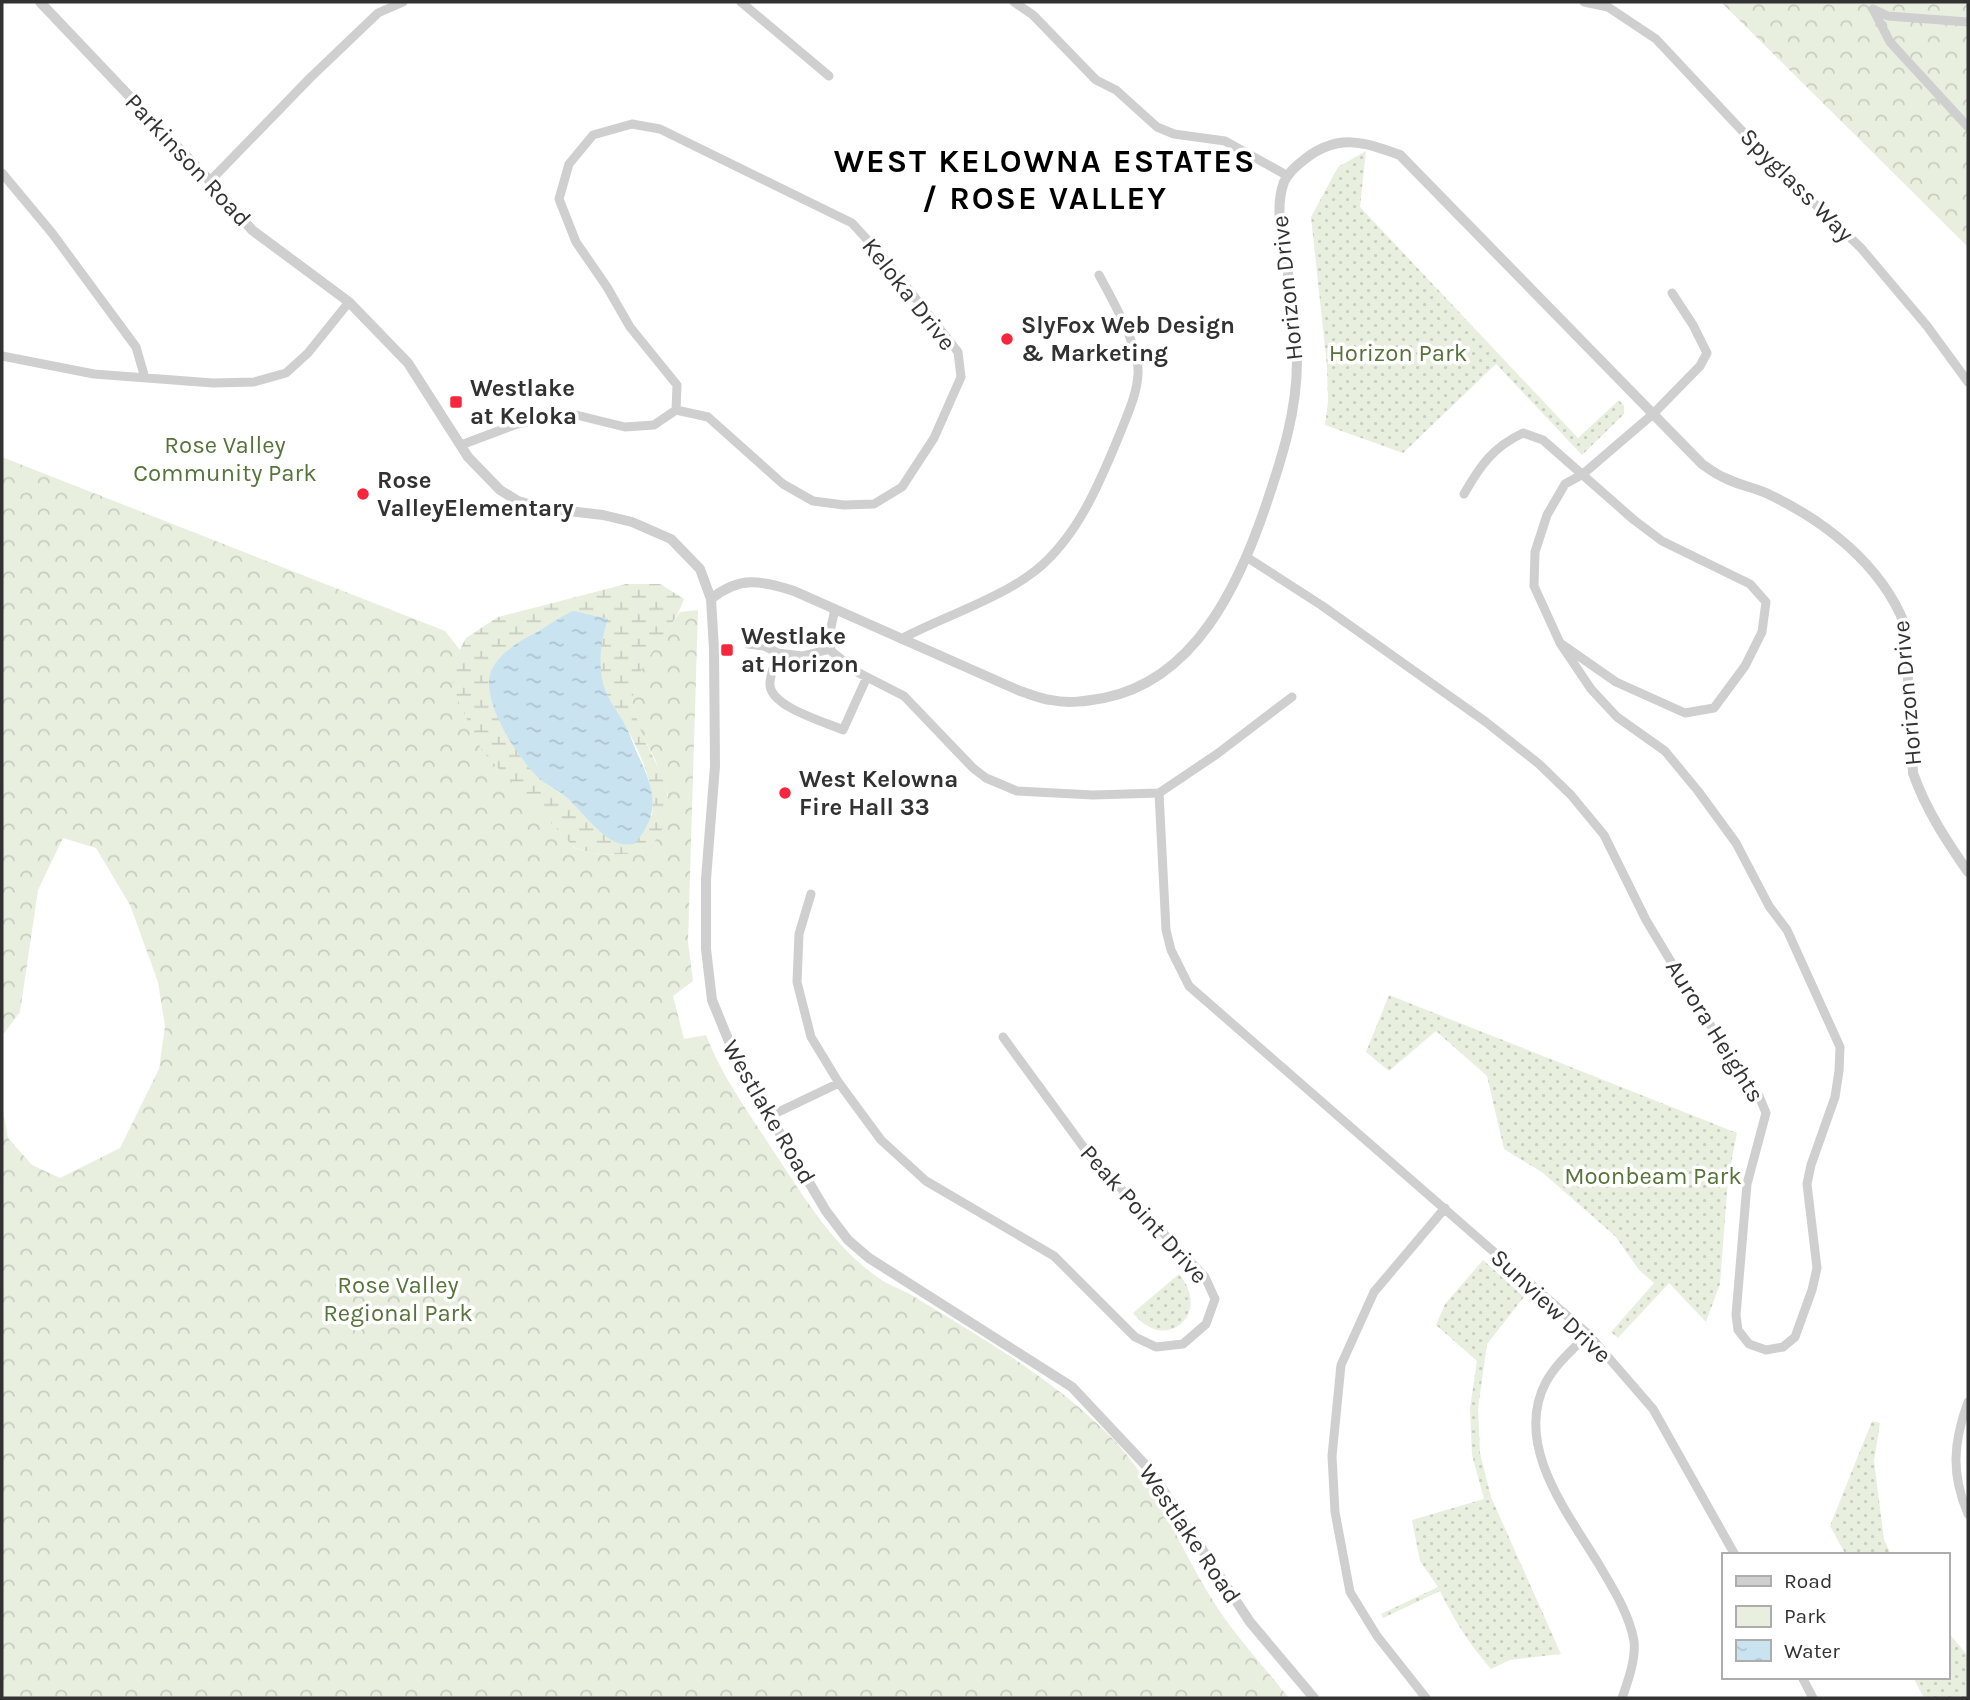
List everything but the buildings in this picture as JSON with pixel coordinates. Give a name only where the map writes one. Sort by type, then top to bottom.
[{"type":"street","name":"Parkinson Road","points":[[40,2],[210,181],[252,230],[349,302]]},
{"type":"street","points":[[210,181],[377,13],[403,2]]},
{"type":"street","points":[[741,2],[829,76]]},
{"type":"street","points":[[1014,2],[1033,15],[1096,80],[1116,90],[1157,127],[1174,134],[1225,141],[1288,176]]},
{"type":"street","points":[[1584,2],[1607,5]]},
{"type":"street","name":"Spyglass Way","points":[[1607,5],[1656,39],[1775,166],[1861,248],[1927,326],[1968,382]]},
{"type":"street","points":[[1968,22],[1888,16],[1873,9],[1890,42],[1968,127]]},
{"type":"street","name":"Keloka Drive","points":[[632,124],[660,129],[852,223],[883,257],[958,352],[961,377],[934,438],[902,487],[874,504],[844,505],[813,500],[783,484],[708,417],[676,410],[677,385],[630,327],[576,242],[559,199],[569,164],[593,135],[632,124]]},
{"type":"street","name":"Horizon Drive","points":[[711,599],[725,587],[761,581],[794,591],[1020,691],[1052,701],[1085,701],[1122,694],[1158,676],[1197,642],[1248,558],[1285,449],[1294,405],[1297,361],[1294,314],[1279,203],[1288,176],[1318,149],[1345,141],[1370,145],[1399,155],[1702,464],[1725,478],[1794,507],[1842,541],[1868,566],[1896,603],[1905,625],[1913,773],[1936,825],[1968,872]]},
{"type":"street","points":[[2,173],[52,233],[136,347],[145,378]]},
{"type":"street","points":[[901,639],[1007,589],[1036,570],[1063,541],[1087,506],[1131,405],[1139,373],[1133,347],[1099,275]]},
{"type":"street","points":[[1464,494],[1479,467],[1495,450],[1504,442],[1523,433],[1543,440],[1584,474],[1634,520],[1662,541],[1750,584],[1766,601],[1762,632],[1745,666],[1714,708],[1685,713],[1616,682],[1560,643],[1534,586],[1535,552],[1547,515],[1565,484],[1584,474],[1653,414],[1699,366],[1707,353],[1672,293]]},
{"type":"street","points":[[2,356],[93,374],[214,383],[254,382],[286,373],[308,353],[349,302]]},
{"type":"street","name":"Westlake Road","points":[[349,302],[408,362],[468,457],[500,490],[518,501],[543,508],[603,515],[632,522],[671,539],[700,569],[711,599],[714,649],[715,766],[705,879],[708,985],[732,1051],[826,1211],[848,1240],[869,1258],[1072,1387],[1149,1469],[1250,1622],[1314,1698]]},
{"type":"street","points":[[461,445],[517,424],[572,414],[635,426],[654,425],[676,410]]},
{"type":"street","name":"Aurora Heights","points":[[1248,558],[1332,612],[1529,756],[1571,795],[1604,835],[1646,920],[1700,1010],[1759,1096],[1766,1113],[1747,1184],[1736,1315],[1738,1330],[1749,1345],[1766,1350],[1783,1347],[1795,1337],[1817,1268],[1807,1184],[1835,1097],[1840,1047],[1787,930],[1769,906],[1736,843],[1665,751],[1617,717],[1591,689],[1560,643]]},
{"type":"street","points":[[835,609],[829,636],[831,649],[841,661],[904,696],[974,768],[1000,785],[1017,791],[1093,795],[1159,793],[1217,754],[1292,697]]},
{"type":"street","points":[[748,644],[764,646],[778,653],[802,656],[831,649]]},
{"type":"street","points":[[778,653],[769,685],[775,697],[789,708],[843,730],[867,677]]},
{"type":"street","name":"Sunview Drive","points":[[1159,793],[1166,930],[1171,950],[1189,986],[1588,1334],[1653,1409],[1734,1553]]},
{"type":"street","name":"Peak Point Drive","points":[[811,894],[799,934],[797,982],[811,1037],[839,1083],[881,1140],[926,1181],[1054,1256],[1135,1337],[1156,1347],[1183,1344],[1206,1324],[1215,1300],[1205,1277],[1090,1156],[1003,1037]]},
{"type":"street","points":[[769,1116],[839,1083]]},
{"type":"street","points":[[1426,1698],[1377,1636],[1350,1592],[1335,1512],[1332,1456],[1341,1365],[1374,1292],[1445,1208]]},
{"type":"street","points":[[1588,1334],[1560,1362],[1546,1383],[1539,1400],[1535,1428],[1544,1467],[1616,1592],[1634,1641],[1633,1660],[1622,1698]]},
{"type":"street","points":[[1968,1402],[1957,1442],[1954,1468],[1959,1492],[1968,1514]]},
{"type":"street","points":[[1803,1679],[1813,1698]]},
{"type":"green space","points":[[1721,2],[1968,2],[1968,247]]},
{"type":"green space","name":"Horizon Park","points":[[1366,151],[1360,207],[1578,438],[1619,400],[1624,406],[1624,414],[1582,455],[1496,364],[1403,453],[1325,425],[1328,402],[1327,366],[1311,217],[1338,167]]},
{"type":"green space","name":"Rose Valley Regional Park","points":[[2,457],[445,631],[460,650],[456,657],[574,848],[600,855],[629,854],[668,796],[655,759],[639,729],[632,701],[638,672],[680,612],[698,610],[688,942],[693,981],[673,996],[684,1039],[706,1035],[727,1079],[795,1184],[833,1236],[863,1266],[1039,1376],[1107,1433],[1141,1473],[1203,1585],[1225,1619],[1289,1698],[2,1698],[2,1105],[8,1138],[32,1165],[60,1178],[120,1148],[159,1069],[165,1026],[158,982],[130,905],[96,848],[63,838],[38,890],[20,1012],[2,1036]]},
{"type":"green space","points":[[626,584],[660,584],[684,599],[672,624],[641,671],[633,698],[641,732],[660,771],[667,798],[668,811],[664,825],[650,848],[629,854],[600,855],[575,848],[482,751],[452,688],[456,657],[466,638],[498,617]],"holes":[[[592,616],[607,620],[600,652],[603,684],[640,756],[651,791],[652,815],[606,835],[565,796],[542,781],[522,759],[493,705],[531,635],[562,619]]]},
{"type":"green space","name":"Moonbeam Park","points":[[1389,995],[1737,1133],[1728,1179],[1720,1284],[1706,1322],[1669,1283],[1618,1338],[1611,1332],[1654,1283],[1639,1270],[1615,1236],[1543,1173],[1504,1149],[1487,1076],[1436,1031],[1389,1071],[1366,1052]]},
{"type":"green space","points":[[1483,1260],[1524,1297],[1487,1344],[1478,1408],[1480,1453],[1491,1497],[1561,1654],[1510,1660],[1491,1669],[1463,1632],[1440,1591],[1383,1618],[1381,1614],[1438,1587],[1420,1561],[1412,1520],[1484,1499],[1472,1455],[1470,1408],[1477,1361],[1436,1325],[1445,1304]]},
{"type":"green space","points":[[1179,1274],[1188,1289],[1191,1303],[1188,1315],[1181,1324],[1171,1329],[1158,1330],[1146,1325],[1133,1313]]},
{"type":"green space","points":[[1872,1421],[1880,1423],[1874,1461],[1884,1539],[1890,1553],[1845,1553],[1830,1526]]},
{"type":"green space","points":[[1949,1633],[1968,1656],[1968,1698],[1924,1698],[1914,1679],[1949,1679]]},
{"type":"water","points":[[574,611],[608,619],[601,651],[603,683],[627,729],[651,790],[652,811],[649,822],[634,844],[620,844],[611,840],[566,797],[534,773],[504,730],[491,696],[489,681],[492,669],[501,657],[518,643]]},
{"type":"place","name":"SlyFox Web Design & Marketing","points":[[1007,339]]},
{"type":"place","name":"Westlake at Keloka","points":[[456,402]]},
{"type":"place","name":"Rose ValleyElementary","points":[[363,494]]},
{"type":"place","name":"Westlake at Horizon","points":[[727,650]]},
{"type":"place","name":"West Kelowna Fire Hall 33","points":[[785,793]]},
{"type":"district","name":"WEST KELOWNA ESTATES / ROSE VALLEY","points":[[1045,180]]},
{"type":"park label","name":"Rose Valley Community Park","points":[[225,459]]}]
